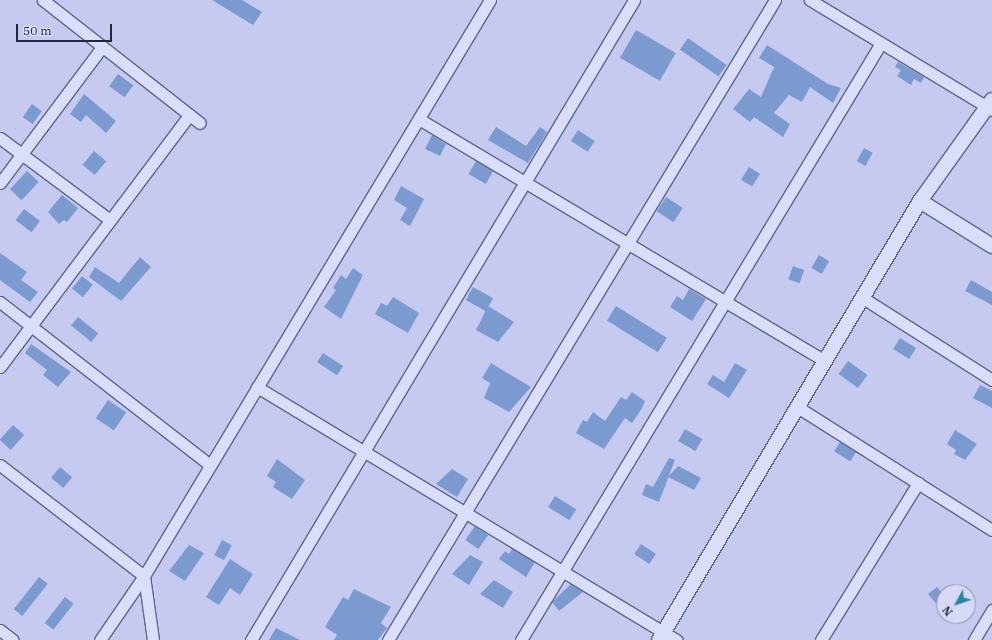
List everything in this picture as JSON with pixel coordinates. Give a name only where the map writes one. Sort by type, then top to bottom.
[{"type":"street","points":[[43,0],[200,123]]},
{"type":"street","points":[[100,640],[144,576],[490,0]]},
{"type":"street","points":[[251,640],[634,0]]},
{"type":"street","points":[[388,640],[467,514],[775,0]]},
{"type":"street","points":[[662,636],[799,408],[825,361],[920,201],[990,106],[881,43],[822,3],[810,0]]},
{"type":"street","points":[[521,640],[881,43]]},
{"type":"street","points":[[0,184],[102,47]]},
{"type":"street","points":[[0,367],[189,115]]},
{"type":"street","points":[[419,119],[526,181],[825,361]]},
{"type":"street","points":[[0,138],[110,220]]},
{"type":"street","points":[[920,201],[992,246]]},
{"type":"street","points":[[863,298],[992,380]]},
{"type":"street","points":[[0,302],[210,465]]},
{"type":"street","points":[[257,387],[563,571],[662,636],[677,640]]},
{"type":"street","points":[[799,408],[992,530]]},
{"type":"street","points":[[0,465],[144,576],[153,640]]},
{"type":"street","points":[[821,640],[918,483]]},
{"type":"street","points":[[974,640],[992,610]]},
{"type":"street","points":[[0,630],[13,640]]},
{"type":"building","points":[[212,0],[242,0],[262,12],[253,25]]},
{"type":"building","points":[[636,30],[676,53],[660,81],[620,58]]},
{"type":"building","points":[[688,38],[727,65],[718,76],[680,49]]},
{"type":"building","points":[[767,45],[828,84],[841,88],[833,103],[810,87],[802,102],[789,95],[774,113],[790,124],[783,137],[754,117],[750,122],[733,109],[749,89],[761,97],[774,67],[759,58]]},
{"type":"building","points":[[898,62],[924,77],[921,83],[914,79],[911,85],[897,76],[901,70],[895,67]]},
{"type":"building","points":[[118,74],[133,85],[125,97],[109,86]]},
{"type":"building","points":[[84,94],[116,121],[106,133],[86,115],[81,122],[70,114]]},
{"type":"building","points":[[32,104],[42,111],[33,124],[23,117]]},
{"type":"building","points":[[496,127],[526,146],[540,127],[547,132],[528,163],[488,140]]},
{"type":"building","points":[[578,130],[595,141],[588,152],[571,141]]},
{"type":"building","points":[[432,135],[446,144],[440,156],[425,149]]},
{"type":"building","points":[[864,148],[873,153],[865,166],[857,161]]},
{"type":"building","points":[[94,151],[106,161],[95,175],[82,165]]},
{"type":"building","points":[[476,161],[493,171],[486,184],[468,174]]},
{"type":"building","points":[[749,167],[760,174],[752,187],[741,180]]},
{"type":"building","points":[[27,171],[39,182],[22,200],[10,189]]},
{"type":"building","points":[[401,186],[424,199],[410,226],[400,220],[407,208],[394,200]]},
{"type":"building","points":[[62,195],[78,208],[67,222],[64,220],[59,224],[48,212]]},
{"type":"building","points":[[666,197],[683,208],[674,222],[657,211]]},
{"type":"building","points":[[24,209],[40,221],[32,232],[16,220]]},
{"type":"building","points":[[0,253],[27,272],[21,280],[38,292],[30,302],[0,280]]},
{"type":"building","points":[[819,255],[829,261],[822,274],[811,268]]},
{"type":"building","points":[[140,257],[151,267],[121,301],[89,277],[95,267],[119,283]]},
{"type":"building","points":[[793,266],[804,270],[799,283],[788,279]]},
{"type":"building","points":[[353,268],[363,275],[341,319],[324,307],[336,290],[333,288],[341,275],[346,279]]},
{"type":"building","points":[[82,276],[93,285],[83,297],[72,288]]},
{"type":"building","points":[[971,280],[992,292],[992,305],[965,291]]},
{"type":"building","points":[[473,287],[493,298],[486,311],[466,300]]},
{"type":"building","points":[[689,289],[706,299],[692,321],[670,307],[677,296],[683,300]]},
{"type":"building","points":[[393,297],[419,313],[408,333],[375,314],[381,303],[387,306]]},
{"type":"building","points":[[488,306],[514,322],[498,342],[476,330]]},
{"type":"building","points":[[616,306],[667,338],[658,352],[607,320]]},
{"type":"building","points":[[78,317],[98,333],[91,342],[71,326]]},
{"type":"building","points":[[900,338],[916,348],[909,359],[893,349]]},
{"type":"building","points":[[31,344],[71,372],[58,387],[43,375],[47,370],[25,353]]},
{"type":"building","points":[[323,353],[343,366],[337,375],[317,362]]},
{"type":"building","points":[[848,361],[867,375],[858,388],[839,374]]},
{"type":"building","points":[[491,363],[531,387],[509,412],[484,398],[490,383],[482,378]]},
{"type":"building","points":[[735,363],[747,370],[729,398],[707,384],[713,375],[724,382]]},
{"type":"building","points":[[980,385],[992,391],[992,408],[973,398]]},
{"type":"building","points":[[632,392],[645,401],[641,410],[632,423],[625,418],[604,449],[576,433],[583,420],[587,422],[593,412],[605,421],[621,397],[626,400]]},
{"type":"building","points":[[108,400],[126,412],[114,431],[96,418]]},
{"type":"building","points":[[13,425],[24,435],[11,450],[0,439]]},
{"type":"building","points":[[685,429],[702,439],[695,451],[678,441]]},
{"type":"building","points":[[955,430],[977,444],[965,460],[954,454],[956,450],[947,444]]},
{"type":"building","points":[[840,442],[856,452],[850,461],[834,451]]},
{"type":"building","points":[[669,458],[675,460],[659,502],[642,495],[646,484],[653,487]]},
{"type":"building","points":[[277,459],[305,480],[292,499],[273,487],[276,482],[267,476]]},
{"type":"building","points":[[678,466],[701,478],[694,490],[668,477]]},
{"type":"building","points":[[60,467],[72,477],[63,488],[51,478]]},
{"type":"building","points":[[452,469],[468,479],[457,497],[436,484]]},
{"type":"building","points":[[555,496],[576,509],[569,520],[548,507]]},
{"type":"building","points":[[475,526],[488,535],[478,549],[465,540]]},
{"type":"building","points":[[222,540],[232,545],[224,560],[214,555]]},
{"type":"building","points":[[641,544],[656,554],[649,564],[634,554]]},
{"type":"building","points":[[189,545],[204,553],[185,581],[169,571]]},
{"type":"building","points":[[512,549],[535,562],[526,577],[499,559],[505,551],[509,554]]},
{"type":"building","points":[[470,555],[483,562],[469,585],[452,574]]},
{"type":"building","points":[[230,559],[253,574],[240,595],[230,588],[219,605],[206,597]]},
{"type":"building","points":[[39,577],[48,584],[22,616],[14,609]]},
{"type":"building","points":[[494,580],[513,592],[503,608],[480,594]]},
{"type":"building","points":[[571,584],[583,592],[559,611],[552,602]]},
{"type":"building","points":[[936,588],[936,604],[928,594]]},
{"type":"building","points":[[354,589],[391,607],[381,623],[387,628],[378,640],[334,640],[337,635],[325,627],[343,597],[348,600]]},
{"type":"building","points":[[65,597],[74,604],[53,630],[45,623]]},
{"type":"building","points":[[276,628],[300,640],[269,640]]}]
